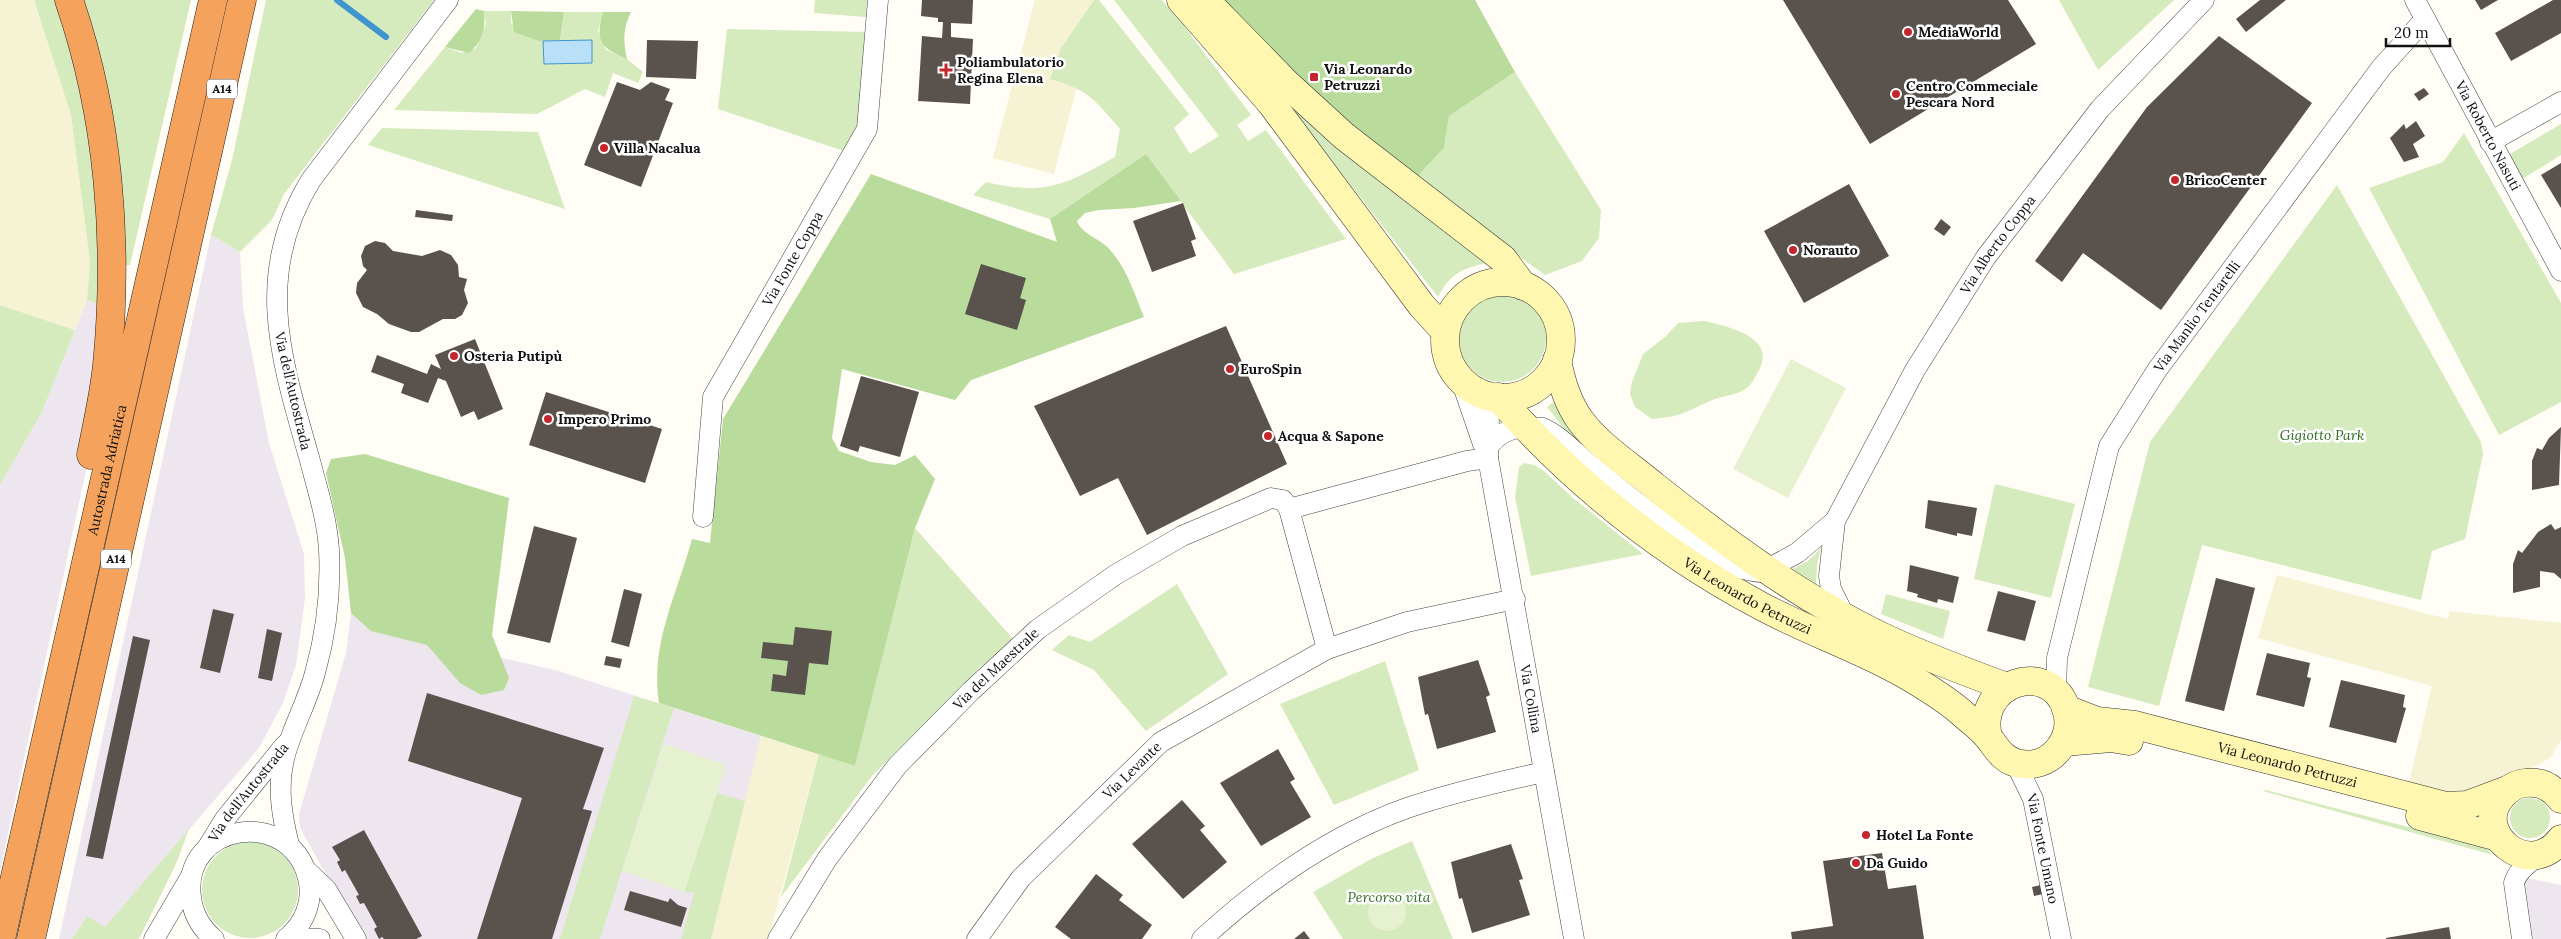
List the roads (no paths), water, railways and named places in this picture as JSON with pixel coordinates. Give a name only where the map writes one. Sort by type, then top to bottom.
[{"type":"highway","points":[[57,688],[60,596],[91,456],[107,366],[112,257],[106,156],[101,122],[79,28],[69,0]]},
{"type":"highway","name":"Autostrada Adriatica","points":[[1,939],[212,0]]},
{"type":"highway","name":"A14","points":[[31,939],[242,0]]},
{"type":"main road","points":[[1181,0],[1272,103],[1422,306],[1445,331]]},
{"type":"main road","points":[[1205,0],[1286,82],[1344,136],[1503,260],[1514,271],[1523,286]]},
{"type":"main road","points":[[1510,282],[1523,286],[1540,295],[1550,306],[1557,320],[1560,335],[1557,360],[1544,380],[1533,389],[1520,395],[1495,397],[1475,390],[1461,380],[1448,358],[1445,331],[1450,314],[1461,300],[1475,289],[1492,283],[1510,282]]},
{"type":"main road","name":"Via Leonardo Petruzzi","points":[[1557,360],[1565,393],[1580,420],[1596,437],[1689,513],[1766,570],[1845,617],[1933,659],[2007,687]]},
{"type":"main road","name":"Via Leonardo Petruzzi","points":[[1495,397],[1524,427],[1614,509],[1680,558],[1761,606],[1911,678],[1962,713],[1988,737]]},
{"type":"main road","points":[[2020,682],[2052,695],[2068,726],[2064,742],[2058,750],[2043,761],[2034,764],[2015,762],[2004,757],[1994,748],[1988,737],[1986,721],[1990,705],[2007,687],[2020,682]]},
{"type":"main road","name":"Via Leonardo Petruzzi","points":[[2052,695],[2089,719],[2136,725],[2446,806],[2467,806],[2519,784],[2532,782],[2545,785],[2556,792],[2561,799]]},
{"type":"main road","name":"Via Leonardo Petruzzi","points":[[2064,742],[2111,738],[2130,741],[2498,837]]},
{"type":"main road","points":[[2507,790],[2495,807],[2493,817],[2498,837],[2515,853],[2527,856],[2552,851]]},
{"type":"street","name":"Via dell'Autostrada","points":[[289,845],[281,802],[281,780],[291,738],[315,675],[324,633],[329,551],[319,495],[293,400],[280,343],[276,315],[279,262],[289,227],[302,195],[448,0]]},
{"type":"street","name":"Via Fonte Coppa","points":[[703,517],[713,397],[867,129],[878,0]]},
{"type":"street","name":"Via Alberto Coppa","points":[[1845,617],[1831,589],[1829,576],[1835,521],[1915,370],[1986,257],[2100,108],[2204,0]]},
{"type":"street","name":"Via Roberto Nasuti","points":[[2415,0],[2561,271]]},
{"type":"street","name":"Via Manlio Tentarelli","points":[[2052,695],[2057,658],[2109,446],[2136,400],[2163,362],[2381,68],[2425,18]]},
{"type":"street","points":[[2490,142],[2561,102]]},
{"type":"street","name":"Via Collina","points":[[1461,380],[1488,452],[1574,939]]},
{"type":"street","name":"Via Collina","points":[[1488,452],[1488,413],[1495,397]]},
{"type":"street","points":[[1327,649],[1289,509],[1467,461],[1488,452],[1495,438],[1504,432],[1524,427]]},
{"type":"street","name":"Via Leonardo Petruzzi","points":[[1524,427],[1546,432],[1641,508],[1704,552],[1732,565],[1766,570]]},
{"type":"street","name":"Via del Maestrale","points":[[778,939],[827,859],[897,766],[971,690],[1038,629],[1115,575],[1182,536],[1271,498],[1283,500],[1289,509]]},
{"type":"street","name":"Via Alberto Coppa","points":[[1766,570],[1797,553],[1835,521]]},
{"type":"street","name":"Via Levante","points":[[977,939],[1021,878],[1161,742],[1327,649],[1407,622],[1515,599]]},
{"type":"street","name":"Via dell'Autostrada","points":[[192,876],[195,866],[225,818],[291,738]]},
{"type":"street","name":"Via Fonte Umano","points":[[2015,762],[2033,799],[2061,939]]},
{"type":"street","points":[[1202,939],[1268,885],[1336,840],[1406,808],[1544,772]]},
{"type":"street","points":[[207,848],[219,839],[233,833],[262,832],[276,837],[289,845],[307,871],[326,889],[356,939]]},
{"type":"street","points":[[2522,939],[2514,883],[2515,878],[2524,867],[2552,851]]},
{"type":"street","points":[[287,938],[300,924],[308,908],[310,889],[307,871]]},
{"type":"street","points":[[154,939],[192,876]]},
{"type":"street","points":[[192,876],[190,891],[192,906],[197,919],[214,939]]},
{"type":"street","points":[[287,938],[320,939]]},
{"type":"water","points":[[592,40],[592,63],[544,64],[543,41]]},
{"type":"waterway","points":[[337,0],[386,37]]},
{"type":"place","name":"MediaWorld","points":[[1908,32]]},
{"type":"place","name":"Poliambulatorio Regina Elena","points":[[946,70]]},
{"type":"place","name":"Via Leonardo Petruzzi","points":[[1314,77]]},
{"type":"place","name":"Centro Commeciale Pescara Nord","points":[[1896,94]]},
{"type":"place","name":"Villa Nacalua","points":[[604,148]]},
{"type":"place","name":"BricoCenter","points":[[2175,180]]},
{"type":"place","name":"Norauto","points":[[1793,250]]},
{"type":"place","name":"Osteria Putipù","points":[[454,356]]},
{"type":"place","name":"EuroSpin","points":[[1230,369]]},
{"type":"place","name":"Impero Primo","points":[[548,419]]},
{"type":"place","name":"Acqua & Sapone","points":[[1268,436]]},
{"type":"place","name":"Hotel La Fonte","points":[[1866,835]]},
{"type":"place","name":"Da Guido","points":[[1856,863]]},
{"type":"park label","name":"Gigiotto Park","points":[[2322,435]]},
{"type":"park label","name":"Percorso vita","points":[[1389,897]]}]
